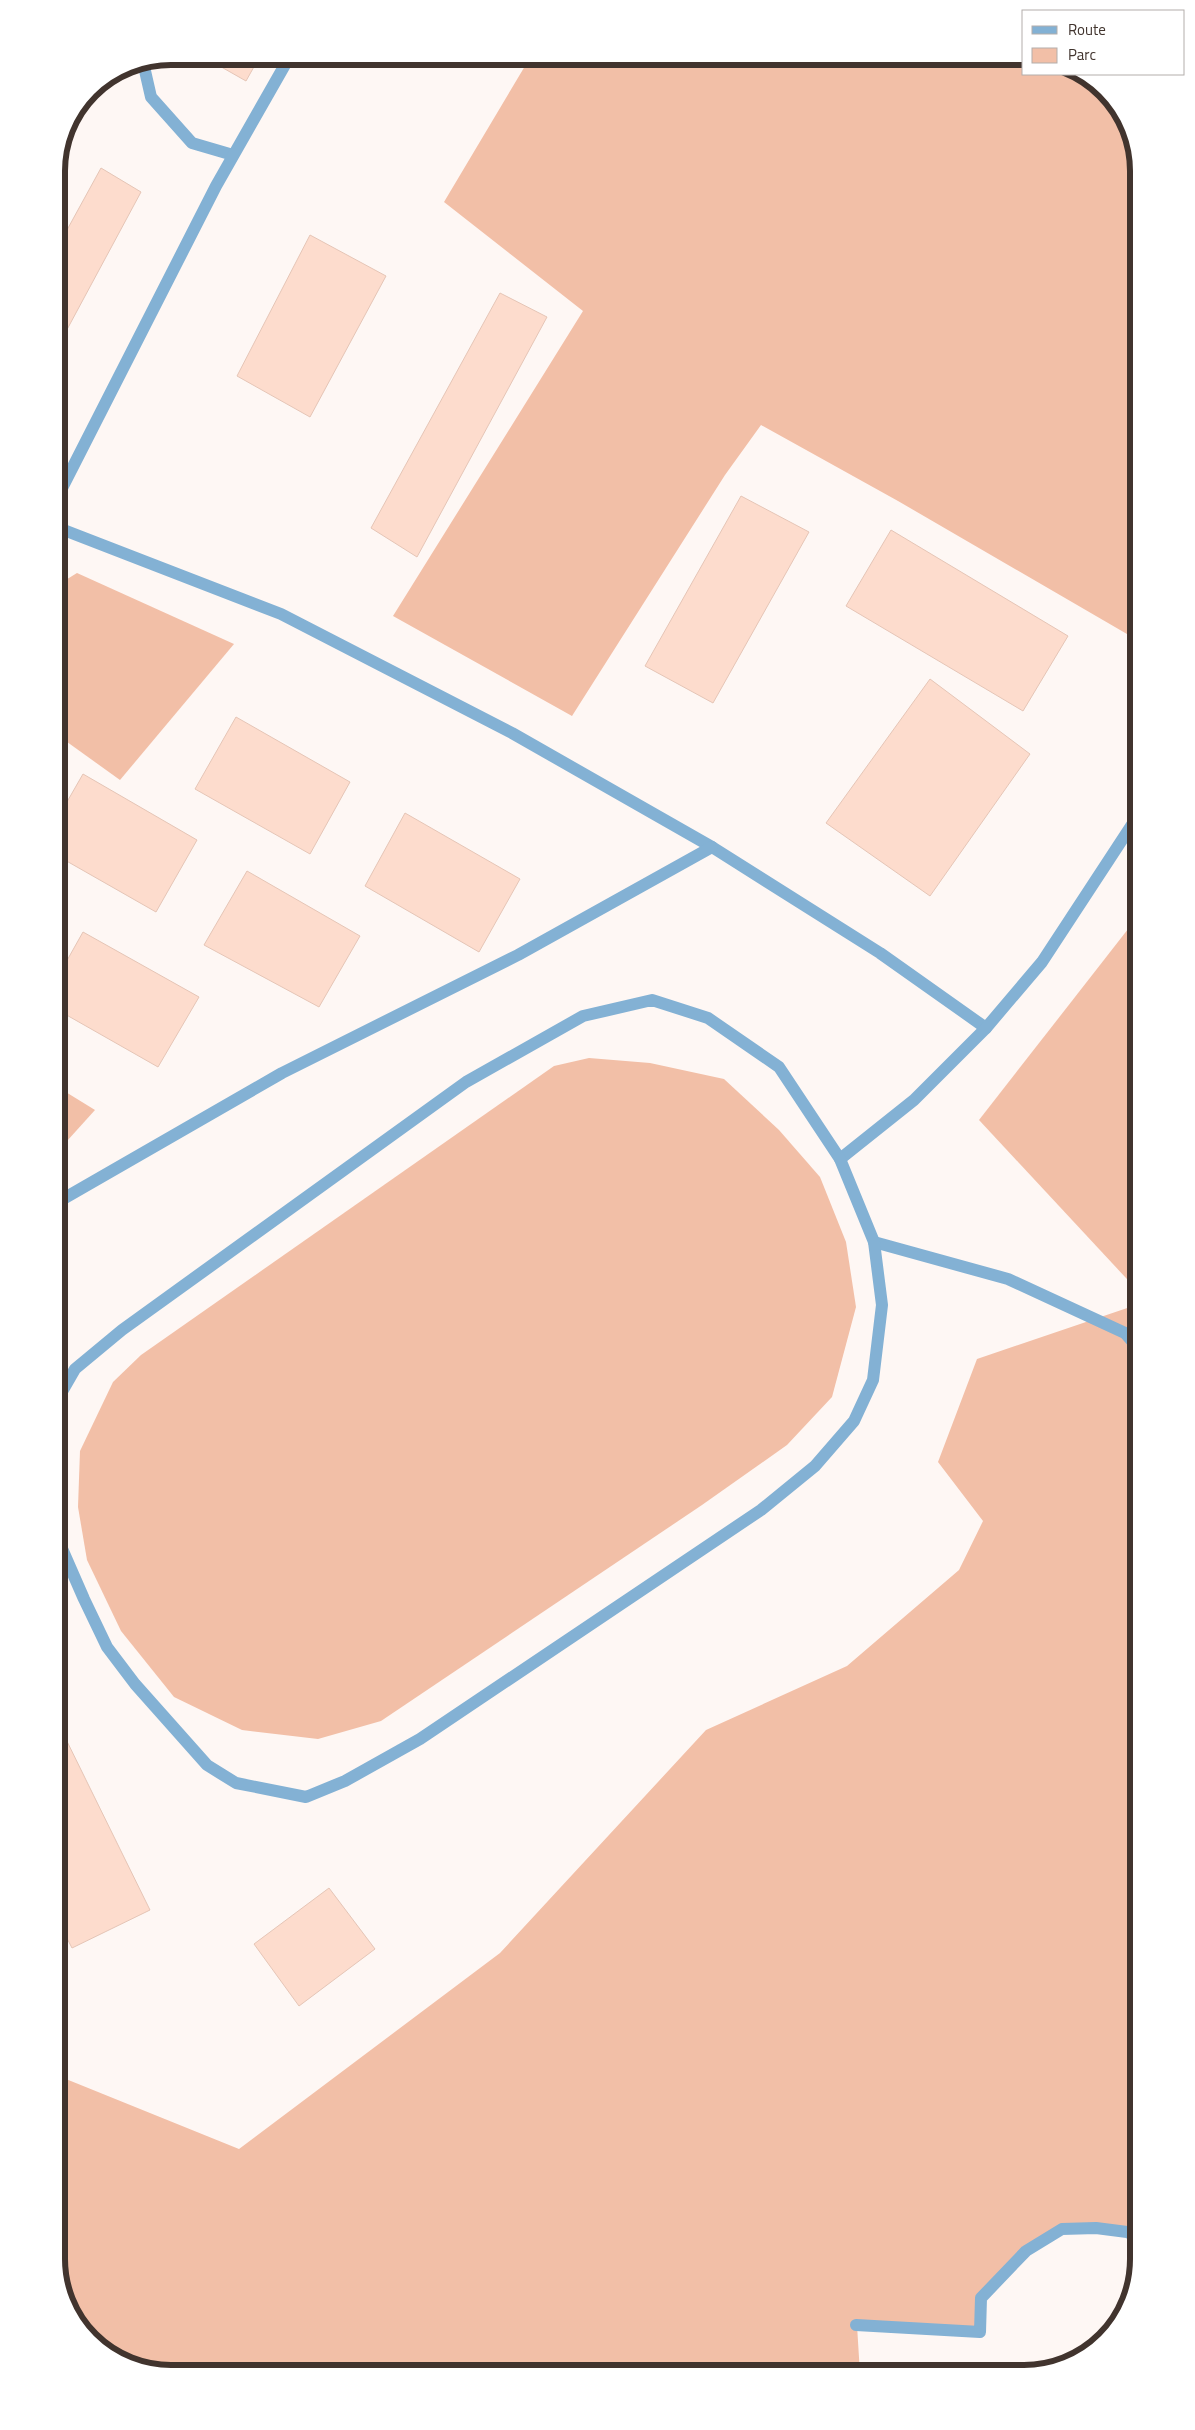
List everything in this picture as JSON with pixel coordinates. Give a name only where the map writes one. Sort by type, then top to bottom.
[{"type":"street","points":[[65,482],[233,155],[285,65]]},
{"type":"street","points":[[145,69],[151,97],[192,143],[233,155]]},
{"type":"street","points":[[65,531],[281,614],[512,733],[712,847],[880,953],[986,1028]]},
{"type":"street","points":[[840,1159],[914,1100],[986,1028],[1042,962],[1130,828]]},
{"type":"street","points":[[65,1198],[282,1073],[518,955],[712,847]]},
{"type":"street","points":[[65,1387],[76,1369],[122,1330],[466,1082],[583,1016],[652,1000],[708,1018],[779,1068],[840,1159],[874,1242],[882,1305],[874,1380],[854,1421],[815,1466],[761,1510],[420,1738],[345,1781],[306,1797],[236,1782],[207,1765],[135,1684],[107,1646],[65,1556]]},
{"type":"street","points":[[874,1242],[1008,1279],[1125,1333],[1130,1339]]},
{"type":"street","points":[[856,2325],[980,2332],[981,2298],[1026,2251],[1062,2230],[1104,2229],[1130,2234]]},
{"type":"green space","points":[[526,65],[1022,65],[1022,75],[1068,75],[1077,79],[1099,96],[1116,118],[1124,137],[1129,158],[1130,636],[898,501],[761,425],[725,475],[572,716],[393,616],[583,311],[444,202]]},
{"type":"green space","points":[[77,573],[234,644],[120,780],[65,740],[65,580]]},
{"type":"green space","points":[[1130,927],[1130,1282],[979,1120]]},
{"type":"green space","points":[[589,1058],[650,1063],[724,1079],[779,1130],[820,1177],[846,1242],[856,1307],[832,1397],[787,1445],[702,1505],[381,1721],[318,1739],[242,1730],[174,1697],[121,1631],[87,1560],[78,1507],[80,1451],[113,1382],[141,1355],[554,1066]]},
{"type":"green space","points":[[65,1092],[95,1110],[65,1142]]},
{"type":"green space","points":[[1130,1307],[1130,2237],[1062,2230],[1026,2251],[981,2298],[980,2332],[857,2325],[859,2365],[165,2365],[151,2363],[124,2354],[96,2334],[79,2312],[71,2293],[66,2272],[65,2079],[239,2149],[500,1953],[706,1730],[847,1666],[959,1570],[983,1521],[938,1462],[977,1359]]},
{"type":"building","points":[[218,65],[255,65],[246,81]]},
{"type":"building","points":[[101,168],[141,192],[65,333],[65,234]]},
{"type":"building","points":[[310,235],[386,276],[310,417],[237,376]]},
{"type":"building","points":[[500,293],[547,317],[417,557],[371,528]]},
{"type":"building","points":[[741,496],[809,532],[713,703],[645,666]]},
{"type":"building","points":[[891,530],[1068,636],[1023,711],[846,606]]},
{"type":"building","points":[[930,679],[1030,754],[930,896],[826,823]]},
{"type":"building","points":[[236,717],[350,782],[310,854],[195,789]]},
{"type":"building","points":[[83,774],[197,840],[156,912],[65,860],[65,805]]},
{"type":"building","points":[[405,813],[520,879],[479,952],[365,886]]},
{"type":"building","points":[[247,871],[360,936],[319,1007],[204,945]]},
{"type":"building","points":[[83,932],[199,997],[158,1067],[65,1014],[65,964]]},
{"type":"building","points":[[65,1737],[150,1910],[72,1948],[65,1934]]},
{"type":"building","points":[[329,1888],[375,1949],[299,2006],[254,1944]]}]
